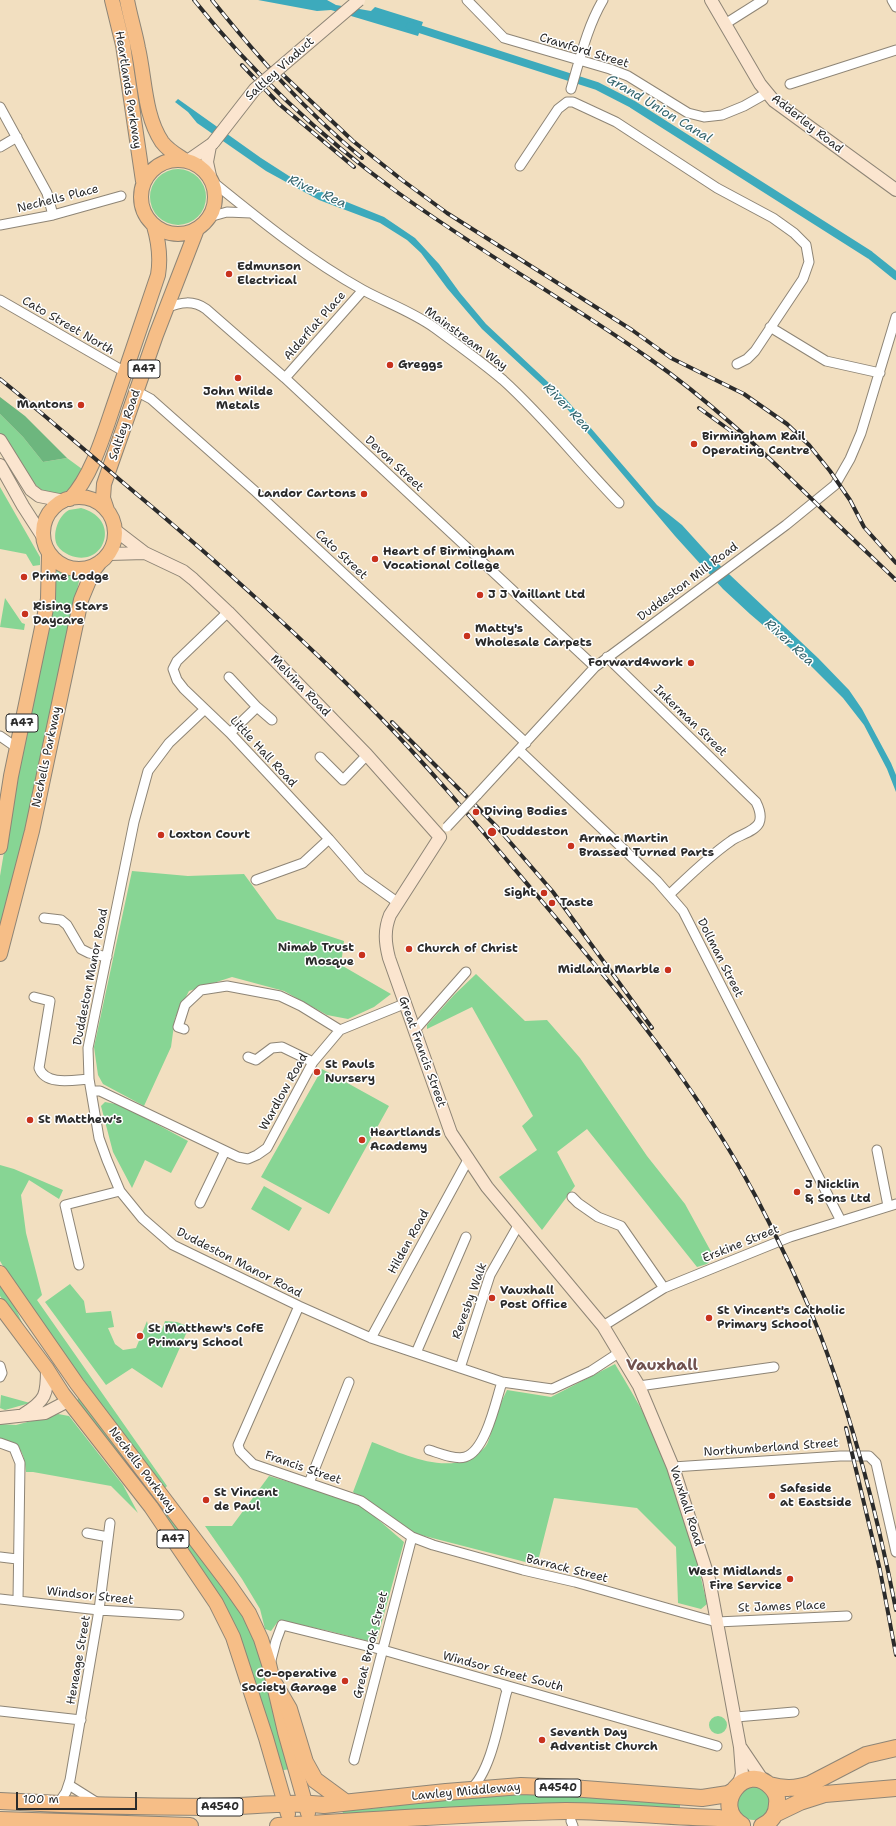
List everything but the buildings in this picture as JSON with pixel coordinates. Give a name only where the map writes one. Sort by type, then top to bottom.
[{"type":"highway","points":[[275,1685],[288,1709],[304,1762],[315,1780],[345,1802]]},
{"type":"highway","name":"A4540","points":[[740,1824],[732,1814],[730,1798],[735,1788],[750,1779],[785,1789],[801,1787],[810,1784],[866,1755],[896,1748]]},
{"type":"highway","points":[[766,1783],[773,1789],[778,1801],[767,1822]]},
{"type":"highway","name":"Lawley Middleway","points":[[297,1817],[324,1805],[345,1802],[521,1786],[571,1788],[702,1798],[728,1794],[735,1788]]},
{"type":"highway","points":[[767,1822],[800,1802],[825,1794],[896,1788]]},
{"type":"highway","name":"A4540","points":[[0,1801],[58,1804],[208,1807],[297,1817]]},
{"type":"highway","name":"Lawley Middleway","points":[[297,1817],[378,1819],[566,1811],[602,1811],[718,1818],[740,1824]]},
{"type":"highway","name":"A4540","points":[[0,1820],[51,1823],[190,1826]]},
{"type":"main road","name":"Heartlands Parkway","points":[[112,0],[123,45],[143,181]]},
{"type":"main road","name":"Heartlands Parkway","points":[[127,0],[138,48],[149,111],[163,143],[171,152],[186,160]]},
{"type":"main road","name":"Saltley Viaduct","points":[[186,160],[211,144],[255,89],[359,0]]},
{"type":"main road","name":"Adderley Road","points":[[711,0],[760,84],[767,93],[774,100],[896,190]]},
{"type":"main road","points":[[211,144],[207,162],[216,194],[214,206],[209,217],[197,229],[186,233],[175,234],[164,232],[154,226],[146,217],[141,205],[140,193],[143,181],[150,171],[160,164],[171,159],[186,160],[204,169],[211,179]]},
{"type":"main road","name":"Saltley Road","points":[[67,500],[78,490],[92,462],[158,275],[161,260],[154,226]]},
{"type":"main road","name":"Saltley Road","points":[[107,510],[103,498],[104,484],[166,308],[197,229]]},
{"type":"main road","points":[[0,440],[32,490],[39,496],[67,500],[80,497],[90,499],[107,510]]},
{"type":"main road","points":[[0,465],[23,506],[43,537]]},
{"type":"main road","name":"A47","points":[[0,847],[17,745],[48,599],[49,554],[43,537],[44,526],[54,507],[67,500]]},
{"type":"main road","name":"A47","points":[[104,558],[115,538],[115,530],[112,519],[107,510]]},
{"type":"main road","name":"Melvina Road","points":[[115,530],[144,553],[183,571],[228,612],[443,832]]},
{"type":"main road","name":"Melvina Road","points":[[104,558],[144,553]]},
{"type":"main road","points":[[49,554],[57,562],[67,568],[79,569],[90,568],[104,558]]},
{"type":"main road","name":"Nechells Parkway","points":[[0,954],[32,831],[81,600],[93,571],[104,558]]},
{"type":"main road","name":"Great Francis Street","points":[[443,832],[397,902],[386,925],[385,937],[389,958],[404,1004],[451,1133],[487,1187],[603,1326]]},
{"type":"main road","points":[[0,1273],[12,1291],[24,1322],[70,1392],[45,1413],[0,1418]]},
{"type":"main road","name":"Nechells Parkway","points":[[0,1306],[47,1369],[70,1392],[228,1583],[249,1613],[261,1639],[275,1685],[285,1732],[297,1817]]},
{"type":"main road","name":"Vauxhall Road","points":[[603,1326],[620,1352],[639,1386],[674,1467],[709,1579],[736,1717],[740,1747],[742,1774],[735,1788]]},
{"type":"main road","points":[[21,1416],[38,1405],[46,1394],[47,1369]]},
{"type":"main road","name":"Nechells Parkway","points":[[70,1392],[151,1507],[219,1608],[233,1637],[266,1738],[297,1817]]},
{"type":"main road","name":"Vauxhall Road","points":[[740,1747],[766,1783]]},
{"type":"street","name":"Crawford Street","points":[[468,0],[504,38],[579,64],[610,69],[628,76],[688,113],[704,117],[722,115],[744,106],[767,93]]},
{"type":"street","points":[[571,89],[596,13],[603,0]]},
{"type":"street","points":[[725,24],[762,0]]},
{"type":"street","points":[[892,0],[896,7]]},
{"type":"street","points":[[790,84],[896,50]]},
{"type":"street","points":[[520,166],[558,109],[567,102],[573,102],[616,122],[717,188],[772,218],[794,233],[806,245],[810,262],[803,279],[755,350],[747,359],[737,364]]},
{"type":"street","points":[[0,107],[47,193],[53,215]]},
{"type":"street","points":[[0,147],[17,137]]},
{"type":"street","name":"Mainstream Way","points":[[211,179],[251,213],[294,245],[363,290],[434,327],[502,380],[574,452],[591,474],[619,503]]},
{"type":"street","name":"Nechells Place","points":[[0,225],[53,215],[121,196]]},
{"type":"street","points":[[209,217],[227,212],[251,213]]},
{"type":"street","name":"Alderflat Place","points":[[285,378],[363,290]]},
{"type":"street","name":"Cato Street North","points":[[0,300],[125,372]]},
{"type":"street","name":"Devon Street","points":[[166,308],[181,303],[190,302],[200,304],[206,309],[285,378],[595,667]]},
{"type":"street","name":"Duddeston Mill Road","points":[[443,832],[595,667],[786,525],[835,485],[850,459],[862,433],[896,317]]},
{"type":"street","points":[[770,327],[826,361],[880,373]]},
{"type":"street","name":"Cato Street","points":[[136,392],[151,399],[256,492],[526,743]]},
{"type":"street","name":"Little Hall Road","points":[[228,612],[178,661],[173,669],[177,680],[329,839],[362,877],[397,902]]},
{"type":"street","name":"Inkerman Street","points":[[607,657],[756,802],[760,812],[760,821],[755,828],[736,838],[710,855],[670,894]]},
{"type":"street","points":[[229,677],[257,707],[272,720]]},
{"type":"street","points":[[230,734],[257,707]]},
{"type":"street","name":"Duddeston Manor Road","points":[[205,709],[169,743],[148,771],[134,822],[88,1048],[89,1079],[99,1138],[120,1191],[142,1218],[173,1245],[299,1306],[371,1338],[502,1382],[552,1389],[590,1371],[620,1352]]},
{"type":"street","points":[[0,736],[13,745],[17,745]]},
{"type":"street","name":"Dollman Street","points":[[519,750],[670,894],[683,911],[841,1221]]},
{"type":"street","points":[[320,757],[343,780],[367,754]]},
{"type":"street","points":[[256,880],[303,863],[329,839]]},
{"type":"street","points":[[44,918],[62,916],[74,933],[81,949],[89,953],[107,957]]},
{"type":"street","points":[[414,1031],[466,972]]},
{"type":"street","points":[[179,1027],[185,1005],[201,990],[227,986],[280,996],[301,1006],[340,1030]]},
{"type":"street","points":[[34,997],[53,1002],[39,1068],[40,1073],[51,1080],[89,1079]]},
{"type":"street","name":"Wardlow Road","points":[[91,1091],[100,1091],[238,1157],[248,1159],[267,1148],[313,1062],[340,1030],[404,1004]]},
{"type":"street","points":[[255,1061],[272,1048],[282,1047],[313,1062]]},
{"type":"street","points":[[877,1150],[892,1205]]},
{"type":"street","points":[[200,1203],[200,1191],[225,1151]]},
{"type":"street","name":"Hilden Road","points":[[371,1338],[468,1158]]},
{"type":"street","points":[[79,1265],[65,1206],[120,1191]]},
{"type":"street","points":[[572,1197],[598,1217],[622,1226],[664,1288]]},
{"type":"street","name":"Erskine Street","points":[[603,1326],[664,1288],[790,1237],[892,1205]]},
{"type":"street","name":"Revesby Walk","points":[[460,1368],[490,1274],[519,1224]]},
{"type":"street","points":[[416,1353],[466,1237]]},
{"type":"street","name":"Francis Street","points":[[299,1306],[238,1445],[240,1451],[253,1464],[361,1501],[412,1537]]},
{"type":"street","points":[[0,1366],[2,1373],[0,1377]]},
{"type":"street","points":[[639,1386],[774,1367]]},
{"type":"street","points":[[310,1483],[349,1382]]},
{"type":"street","points":[[429,1450],[451,1456],[465,1457],[476,1449],[483,1440],[502,1382]]},
{"type":"street","points":[[0,1443],[14,1448],[20,1463],[17,1559],[18,1600]]},
{"type":"street","name":"Northumberland Street","points":[[674,1467],[840,1456],[869,1456],[876,1463],[896,1552]]},
{"type":"street","name":"Heneage Street","points":[[58,1804],[69,1785],[99,1610],[110,1523]]},
{"type":"street","points":[[87,1533],[108,1538]]},
{"type":"street","name":"Barrack Street","points":[[412,1537],[468,1555],[582,1584],[717,1622]]},
{"type":"street","name":"Great Brook Street","points":[[354,1760],[412,1537]]},
{"type":"street","points":[[0,1557],[17,1559]]},
{"type":"street","name":"Windsor Street","points":[[0,1599],[99,1610],[179,1615]]},
{"type":"street","name":"St James Place","points":[[717,1622],[847,1616]]},
{"type":"street","name":"Windsor Street South","points":[[269,1664],[282,1625],[383,1650],[717,1746]]},
{"type":"street","points":[[470,1790],[479,1780],[486,1767],[507,1691],[504,1685]]},
{"type":"street","points":[[0,1711],[80,1720]]},
{"type":"street","points":[[736,1717],[794,1712]]},
{"type":"street","points":[[486,1767],[493,1788]]},
{"type":"street","points":[[69,1785],[99,1804]]},
{"type":"green space","points":[[172,169],[184,169],[194,173],[202,181],[206,191],[206,203],[202,213],[194,221],[184,225],[172,225],[162,221],[154,213],[150,203],[150,191],[154,181],[162,173]]},
{"type":"green space","points":[[0,397],[25,416],[67,458],[43,462],[23,437],[0,414]]},
{"type":"green space","points":[[0,414],[23,437],[43,462],[67,458],[82,469],[75,483],[68,490],[60,494],[51,494],[37,486],[30,479],[1,436]]},
{"type":"green space","points":[[0,487],[40,557],[40,565],[33,566],[26,554],[0,549]]},
{"type":"green space","points":[[81,508],[94,514],[102,522],[105,532],[104,541],[99,550],[92,556],[81,558],[69,555],[61,550],[57,545],[55,536],[57,526],[62,516],[69,510]]},
{"type":"green space","points":[[57,569],[73,576],[83,575],[79,581],[43,756],[0,934],[0,876],[20,757],[54,594]]},
{"type":"green space","points":[[5,598],[22,623],[25,624],[24,630],[0,627]]},
{"type":"green space","points":[[132,871],[188,876],[244,874],[277,919],[344,941],[341,965],[391,994],[374,1007],[348,1019],[327,1015],[284,991],[232,977],[189,991],[175,1018],[171,1047],[144,1106],[103,1084],[98,1075],[94,1047]]},
{"type":"green space","points":[[476,974],[525,1021],[547,1020],[580,1058],[647,1156],[685,1204],[714,1257],[707,1264],[697,1267],[587,1129],[557,1152],[575,1186],[542,1230],[499,1177],[537,1150],[522,1126],[533,1116],[472,1007],[427,1029],[427,1025],[454,995]]},
{"type":"green space","points":[[322,1069],[389,1106],[329,1214],[261,1177]]},
{"type":"green space","points":[[105,1102],[121,1105],[188,1141],[171,1173],[145,1160],[132,1188],[113,1152],[101,1106]]},
{"type":"green space","points":[[0,1165],[14,1169],[63,1190],[59,1199],[29,1180],[21,1195],[26,1233],[42,1295],[37,1300],[167,1486],[164,1489],[17,1290],[0,1261]]},
{"type":"green space","points":[[264,1186],[302,1208],[289,1231],[251,1209]]},
{"type":"green space","points":[[0,1280],[10,1296],[25,1329],[24,1331],[0,1296]]},
{"type":"green space","points":[[70,1284],[84,1301],[86,1313],[111,1311],[114,1327],[108,1328],[115,1344],[123,1350],[136,1348],[147,1321],[149,1331],[162,1330],[165,1321],[177,1322],[189,1327],[162,1388],[132,1368],[106,1385],[45,1302]]},
{"type":"green space","points":[[615,1364],[650,1425],[668,1467],[684,1513],[707,1604],[701,1609],[678,1603],[676,1547],[637,1508],[554,1498],[537,1565],[409,1532],[353,1492],[372,1442],[400,1453],[430,1462],[459,1462],[473,1457],[487,1445],[496,1415],[507,1390],[551,1397]]},
{"type":"green space","points":[[1,1395],[30,1403],[5,1410],[0,1408]]},
{"type":"green space","points":[[81,1396],[227,1586],[249,1625],[259,1649],[290,1769],[278,1771],[221,1602],[205,1573],[77,1403],[78,1398]]},
{"type":"green space","points":[[58,1414],[69,1416],[123,1485],[138,1513],[111,1486],[26,1472],[24,1459],[20,1450],[13,1444],[0,1439],[0,1424],[16,1425]]},
{"type":"green space","points":[[269,1476],[359,1503],[404,1542],[376,1643],[279,1620],[271,1631],[265,1629],[260,1609],[242,1579],[205,1526],[232,1526]]},
{"type":"green space","points":[[718,1716],[724,1719],[727,1725],[724,1731],[718,1734],[712,1731],[709,1725],[712,1719]]},
{"type":"green space","points":[[754,1786],[766,1791],[771,1803],[766,1815],[754,1820],[742,1815],[737,1803],[742,1791]]},
{"type":"green space","points":[[548,1793],[680,1804],[680,1812],[344,1815],[342,1811],[389,1807],[459,1796]]},
{"type":"water","points":[[258,0],[327,0],[336,5],[371,11],[375,7],[423,22],[418,36],[331,10],[317,11]]},
{"type":"water","name":"River Rea","points":[[178,99],[289,176],[312,188],[384,217],[415,238],[439,264],[460,293],[486,324],[565,398],[657,505],[682,525],[712,558],[818,658],[849,690],[862,709],[891,763],[896,775],[896,792],[887,769],[864,725],[843,698],[811,666],[723,589],[675,536],[563,404],[482,329],[447,288],[421,253],[407,240],[380,223],[319,200],[266,171],[197,123],[188,112],[175,102]]},
{"type":"waterway","name":"Grand Union Canal","points":[[410,26],[597,86],[632,104],[870,255],[896,276]]},
{"type":"railway","points":[[194,0],[216,27],[264,78],[289,103],[341,149],[428,214],[619,338],[695,393],[759,449],[896,580]]},
{"type":"railway","points":[[212,0],[283,83],[321,122],[362,158]]},
{"type":"railway","points":[[242,65],[279,104],[354,167]]},
{"type":"railway","points":[[279,71],[353,141],[447,213],[632,330],[671,358],[744,394],[787,424],[809,445],[830,471],[850,500],[864,527],[896,563]]},
{"type":"railway","points":[[0,379],[154,508],[220,566],[317,655],[380,717],[442,784],[570,934],[656,1042],[709,1118],[733,1157],[756,1197],[812,1313],[838,1384],[858,1448],[875,1512],[896,1610]]},
{"type":"railway","points":[[699,408],[742,439]]},
{"type":"railway","points":[[392,722],[497,827],[553,892],[652,1028]]},
{"type":"railway","points":[[846,1428],[880,1570],[896,1655]]},
{"type":"place","name":"Edmunson Electrical","points":[[229,274]]},
{"type":"place","name":"Greggs","points":[[390,365]]},
{"type":"place","name":"John Wilde Metals","points":[[238,378]]},
{"type":"place","name":"Mantons","points":[[81,405]]},
{"type":"place","name":"Birmingham Rail Operating Centre","points":[[694,444]]},
{"type":"place","name":"Landor Cartons","points":[[364,494]]},
{"type":"place","name":"Heart of Birmingham Vocational College","points":[[375,559]]},
{"type":"place","name":"Prime Lodge","points":[[24,577]]},
{"type":"place","name":"J J Vaillant Ltd","points":[[480,595]]},
{"type":"place","name":"Rising Stars Daycare","points":[[25,614]]},
{"type":"place","name":"Matty's Wholesale Carpets","points":[[467,636]]},
{"type":"place","name":"Forward4work","points":[[691,663]]},
{"type":"place","name":"Diving Bodies","points":[[476,812]]},
{"type":"place","name":"Duddeston","points":[[492,832]]},
{"type":"place","name":"Loxton Court","points":[[161,835]]},
{"type":"place","name":"Armac Martin Brassed Turned Parts","points":[[571,846]]},
{"type":"place","name":"Sight","points":[[544,893]]},
{"type":"place","name":"Taste","points":[[552,903]]},
{"type":"place","name":"Church of Christ","points":[[409,949]]},
{"type":"place","name":"Nimab Trust Mosque","points":[[362,955]]},
{"type":"place","name":"Midland Marble","points":[[668,970]]},
{"type":"place","name":"St Pauls Nursery","points":[[317,1072]]},
{"type":"place","name":"St Matthew's","points":[[30,1120]]},
{"type":"place","name":"Heartlands Academy","points":[[362,1140]]},
{"type":"place","name":"J Nicklin & Sons Ltd","points":[[797,1192]]},
{"type":"place","name":"Vauxhall Post Office","points":[[492,1298]]},
{"type":"place","name":"St Vincent's Catholic Primary School","points":[[709,1318]]},
{"type":"place","name":"St Matthew's CofE Primary School","points":[[140,1336]]},
{"type":"place","name":"Safeside at Eastside","points":[[772,1496]]},
{"type":"place","name":"St Vincent de Paul","points":[[206,1500]]},
{"type":"place","name":"West Midlands Fire Service","points":[[790,1579]]},
{"type":"place","name":"Co-operative Society Garage","points":[[345,1681]]},
{"type":"place","name":"Seventh Day Adventist Church","points":[[542,1740]]},
{"type":"district","name":"Vauxhall","points":[[662,1366]]}]
